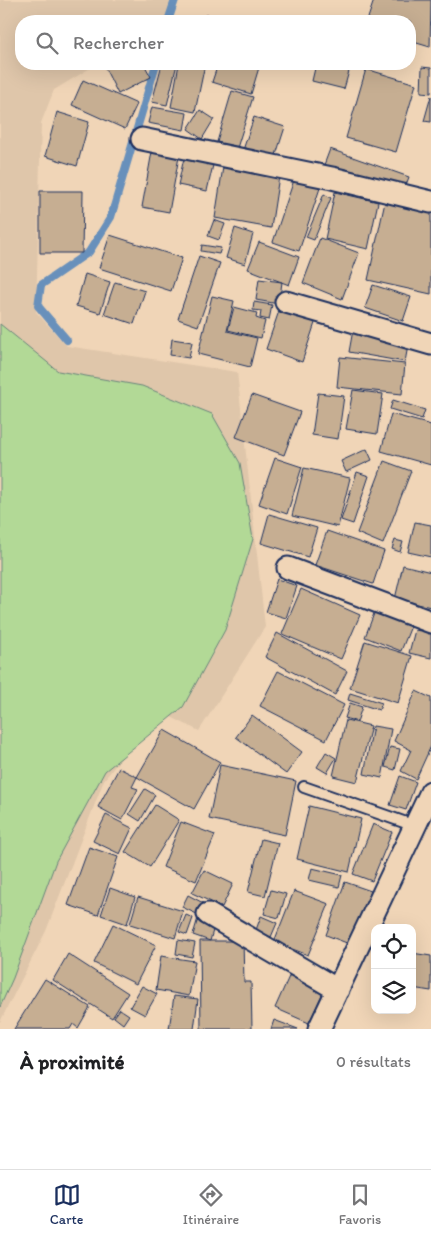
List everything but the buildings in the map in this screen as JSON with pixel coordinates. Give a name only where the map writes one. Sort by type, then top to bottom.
[{"type":"street","points":[[142,139],[332,178],[431,202]]},
{"type":"street","points":[[286,302],[431,344]]},
{"type":"street","points":[[288,568],[431,622]]},
{"type":"street","points":[[319,1029],[431,792]]},
{"type":"street","points":[[208,914],[338,990]]},
{"type":"lane","points":[[304,787],[415,826]]},
{"type":"shaded area","points":[[0,0],[176,0],[172,15],[15,15],[15,70],[87,70],[54,90],[41,123],[36,312],[67,346],[237,372],[265,627],[199,731],[159,711],[104,780],[46,931],[0,1022]]},
{"type":"green space","points":[[0,324],[58,371],[142,386],[212,414],[240,463],[253,539],[225,630],[183,707],[105,771],[56,861],[13,978],[0,1007]]},
{"type":"waterway","points":[[170,15],[175,0]]},
{"type":"waterway","points":[[67,340],[38,306],[41,285],[89,252],[111,217],[154,70]]}]
